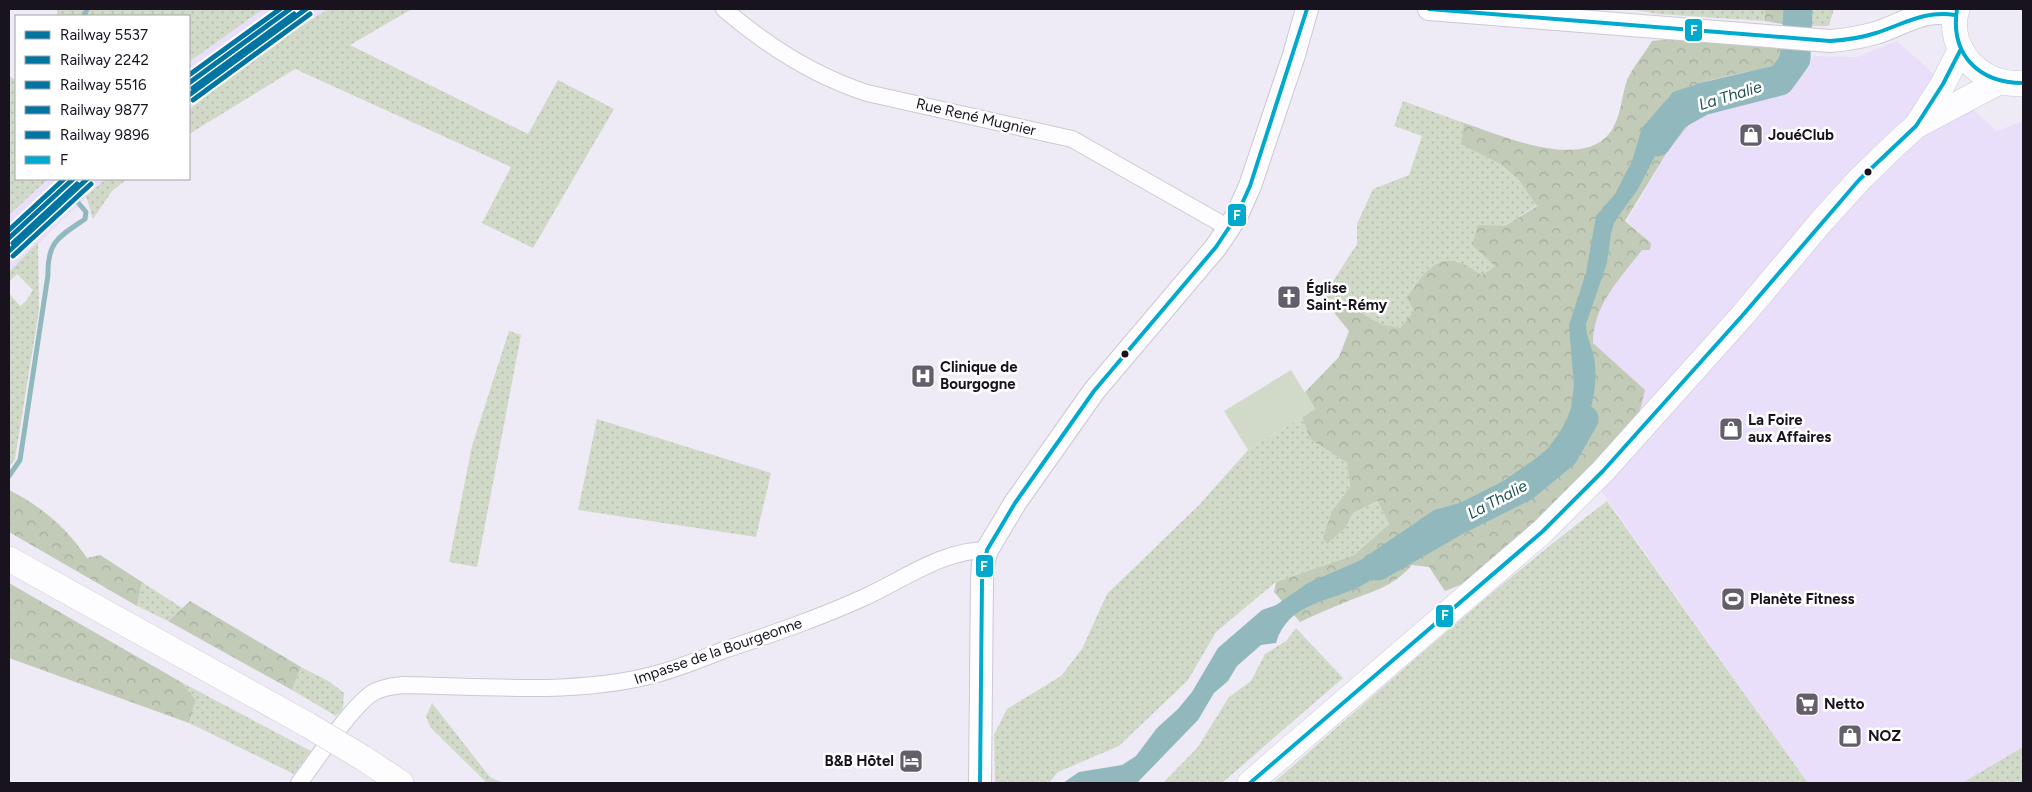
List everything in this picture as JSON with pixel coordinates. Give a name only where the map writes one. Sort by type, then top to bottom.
[{"type":"main road","points":[[980,783],[982,580],[983,564],[988,550],[1015,503],[1094,391],[1216,247],[1229,228],[1250,186],[1294,55],[1306,9]]},
{"type":"main road","points":[[1429,9],[1473,11],[1724,34],[1830,41],[1844,40],[1877,32],[1931,12],[1956,12],[1955,32],[1961,49],[1977,70],[1999,82],[2023,83]]},
{"type":"main road","points":[[1250,783],[1542,532],[1604,471],[1742,316],[1859,180],[1916,126],[1943,84],[1961,49]]},
{"type":"main road","points":[[1916,126],[1999,82]]},
{"type":"main road","points":[[9,559],[308,724],[399,782]]},
{"type":"street","name":"Rue René Mugnier","points":[[724,9],[771,45],[848,87],[867,93],[1072,139],[1229,228]]},
{"type":"street","name":"Impasse de la Bourgeonne","points":[[300,783],[355,709],[373,693],[387,686],[404,684],[548,686],[626,682],[662,672],[816,618],[866,596],[914,571],[960,554],[988,550]]},
{"type":"shaded area","points":[[263,9],[328,9],[254,56],[190,109],[190,61]]},
{"type":"shaded area","points":[[1897,41],[1997,131],[2023,121],[2023,747],[1962,783],[1808,783],[1588,472],[1598,348],[1593,342],[1593,325],[1606,297],[1642,250],[1650,250],[1651,243],[1627,221],[1669,149],[1697,115],[1783,91],[1796,83],[1809,67],[1813,56],[1857,57]]},
{"type":"shaded area","points":[[47,180],[105,180],[9,272],[9,215]]},
{"type":"green space","points":[[57,9],[263,9],[190,61],[190,15],[57,15]]},
{"type":"green space","points":[[328,9],[412,9],[350,45],[528,134],[558,80],[614,109],[533,248],[482,223],[511,167],[295,69],[190,133],[190,109],[254,56]]},
{"type":"green space","points":[[1629,9],[1765,9],[1765,21],[1658,14]]},
{"type":"green space","points":[[1765,9],[1784,9],[1782,24],[1765,21]]},
{"type":"green space","points":[[1834,9],[1829,26],[1811,26],[1811,11]]},
{"type":"green space","points":[[1671,39],[1781,44],[1779,58],[1772,66],[1688,87],[1667,98],[1697,115],[1669,149],[1625,221],[1651,243],[1650,250],[1642,250],[1609,293],[1594,329],[1593,343],[1645,390],[1638,418],[1588,472],[1475,579],[1445,591],[1429,567],[1412,565],[1389,584],[1300,622],[1274,592],[1276,582],[1354,555],[1389,524],[1378,501],[1353,513],[1346,527],[1327,544],[1323,538],[1332,511],[1350,487],[1347,463],[1310,439],[1302,417],[1315,409],[1305,392],[1339,357],[1349,331],[1332,310],[1343,302],[1381,324],[1400,328],[1414,311],[1407,298],[1422,277],[1434,266],[1441,262],[1458,262],[1482,275],[1495,266],[1472,245],[1478,225],[1505,226],[1537,206],[1518,179],[1500,164],[1461,144],[1464,123],[1521,142],[1543,147],[1564,150],[1584,148],[1601,141],[1613,128],[1618,117],[1627,80],[1652,41]]},
{"type":"green space","points":[[9,76],[15,79],[15,180],[47,180],[9,215]]},
{"type":"green space","points":[[1403,101],[1464,123],[1462,144],[1500,164],[1518,179],[1537,205],[1505,226],[1495,266],[1482,275],[1457,261],[1400,328],[1381,324],[1343,302],[1332,310],[1321,300],[1357,244],[1357,224],[1373,189],[1409,175],[1422,136],[1394,126]]},
{"type":"green space","points":[[105,180],[126,180],[112,191],[93,219],[86,196]]},
{"type":"green space","points":[[38,242],[39,310],[15,459],[9,467],[9,293],[20,306],[26,301],[33,290],[17,274],[9,282],[9,272]]},
{"type":"green space","points":[[509,331],[521,335],[477,567],[449,562],[472,446]]},
{"type":"green space","points":[[1291,370],[1315,409],[1248,450],[1224,411]]},
{"type":"green space","points":[[1302,417],[1310,439],[1347,463],[1350,487],[1332,511],[1346,527],[1353,513],[1379,501],[1389,524],[1354,555],[1276,582],[1216,632],[1188,680],[1119,746],[1058,772],[1049,783],[995,783],[994,735],[1007,709],[1061,676],[1082,649],[1107,594],[1199,505],[1248,450]]},
{"type":"green space","points":[[597,419],[771,473],[756,537],[578,510]]},
{"type":"green space","points":[[9,490],[32,503],[52,519],[71,537],[87,558],[100,555],[142,582],[137,606],[9,532]]},
{"type":"green space","points":[[1607,501],[1808,783],[1273,783],[1479,604]]},
{"type":"green space","points":[[142,582],[182,608],[168,621],[137,606]]},
{"type":"green space","points":[[9,583],[181,682],[196,700],[189,723],[9,658]]},
{"type":"green space","points":[[190,601],[301,667],[292,690],[168,621]]},
{"type":"green space","points":[[1296,628],[1343,678],[1222,783],[1163,783],[1198,747],[1229,697],[1251,681],[1265,654],[1286,641]]},
{"type":"green space","points":[[301,667],[330,682],[344,693],[343,709],[336,716],[292,690]]},
{"type":"green space","points":[[181,682],[311,751],[294,774],[189,723],[196,700]]},
{"type":"green space","points":[[432,703],[490,777],[504,783],[487,783],[430,727],[426,716]]},
{"type":"green space","points":[[2023,747],[2023,783],[1962,783]]},
{"type":"water","points":[[1784,9],[1811,9],[1811,26],[1782,24]]},
{"type":"water","points":[[1781,44],[1803,46],[1798,71],[1774,83],[1703,101],[1683,111],[1673,121],[1638,189],[1615,221],[1611,233],[1607,263],[1586,324],[1595,360],[1595,385],[1592,402],[1588,416],[1580,431],[1557,461],[1543,474],[1511,497],[1480,514],[1439,530],[1361,586],[1300,611],[1282,629],[1276,643],[1261,645],[1237,666],[1228,681],[1214,693],[1198,720],[1137,783],[1063,783],[1079,772],[1122,765],[1136,756],[1157,728],[1178,709],[1192,692],[1218,648],[1262,610],[1276,605],[1308,583],[1361,560],[1434,510],[1471,500],[1492,489],[1545,452],[1564,427],[1571,408],[1574,386],[1569,325],[1586,273],[1596,216],[1615,194],[1632,161],[1642,128],[1673,92],[1700,83],[1772,66],[1779,58]]},
{"type":"waterway","points":[[84,15],[87,9]]},
{"type":"waterway","name":"La Thalie","points":[[1657,142],[1675,116],[1702,101],[1780,81],[1796,59],[1798,9]]},
{"type":"waterway","points":[[9,476],[20,460],[50,254],[62,235],[85,219],[86,212],[59,180]]},
{"type":"waterway","name":"La Thalie","points":[[1378,566],[1458,520],[1524,487],[1564,454],[1584,419]]},
{"type":"rail line","name":"9896","points":[[190,74],[280,9]]},
{"type":"rail line","name":"2242","points":[[190,82],[290,9]]},
{"type":"rail line","name":"5537","points":[[190,94],[306,9]]},
{"type":"rail line","name":"5516","points":[[193,88],[294,14]]},
{"type":"rail line","name":"9877","points":[[193,100],[310,14]]},
{"type":"rail line","name":"9896","points":[[9,230],[63,180]]},
{"type":"rail line","name":"2242","points":[[9,238],[72,180]]},
{"type":"rail line","name":"5537","points":[[9,251],[86,180]]},
{"type":"rail line","name":"5516","points":[[13,243],[77,184]]},
{"type":"rail line","name":"9877","points":[[13,256],[91,184]]},
{"type":"transit line","name":"F","points":[[980,783],[982,580],[987,550],[1015,503],[1094,391],[1216,247],[1236,217],[1250,186],[1307,9]]},
{"type":"transit line","name":"F","points":[[1429,9],[1830,41],[1870,35],[1924,16],[1934,14],[1955,15]]},
{"type":"transit line","name":"F","points":[[1957,9],[1956,25],[1958,40],[1970,63],[1993,78],[2007,82],[2023,83]]},
{"type":"transit line","name":"F","points":[[1250,783],[1542,532],[1603,471],[1742,316],[1859,180],[1916,126],[1943,84],[1961,49]]},
{"type":"place","name":"JouéClub","points":[[1751,135]]},
{"type":"place","name":"Église Saint-Rémy","points":[[1289,297]]},
{"type":"place","name":"Clinique de Bourgogne","points":[[923,376]]},
{"type":"place","name":"La Foire aux Affaires","points":[[1731,429]]},
{"type":"place","name":"Planète Fitness","points":[[1733,599]]},
{"type":"place","name":"Netto","points":[[1807,704]]},
{"type":"place","name":"NOZ","points":[[1850,736]]},
{"type":"place","name":"B&B Hôtel","points":[[911,761]]}]
